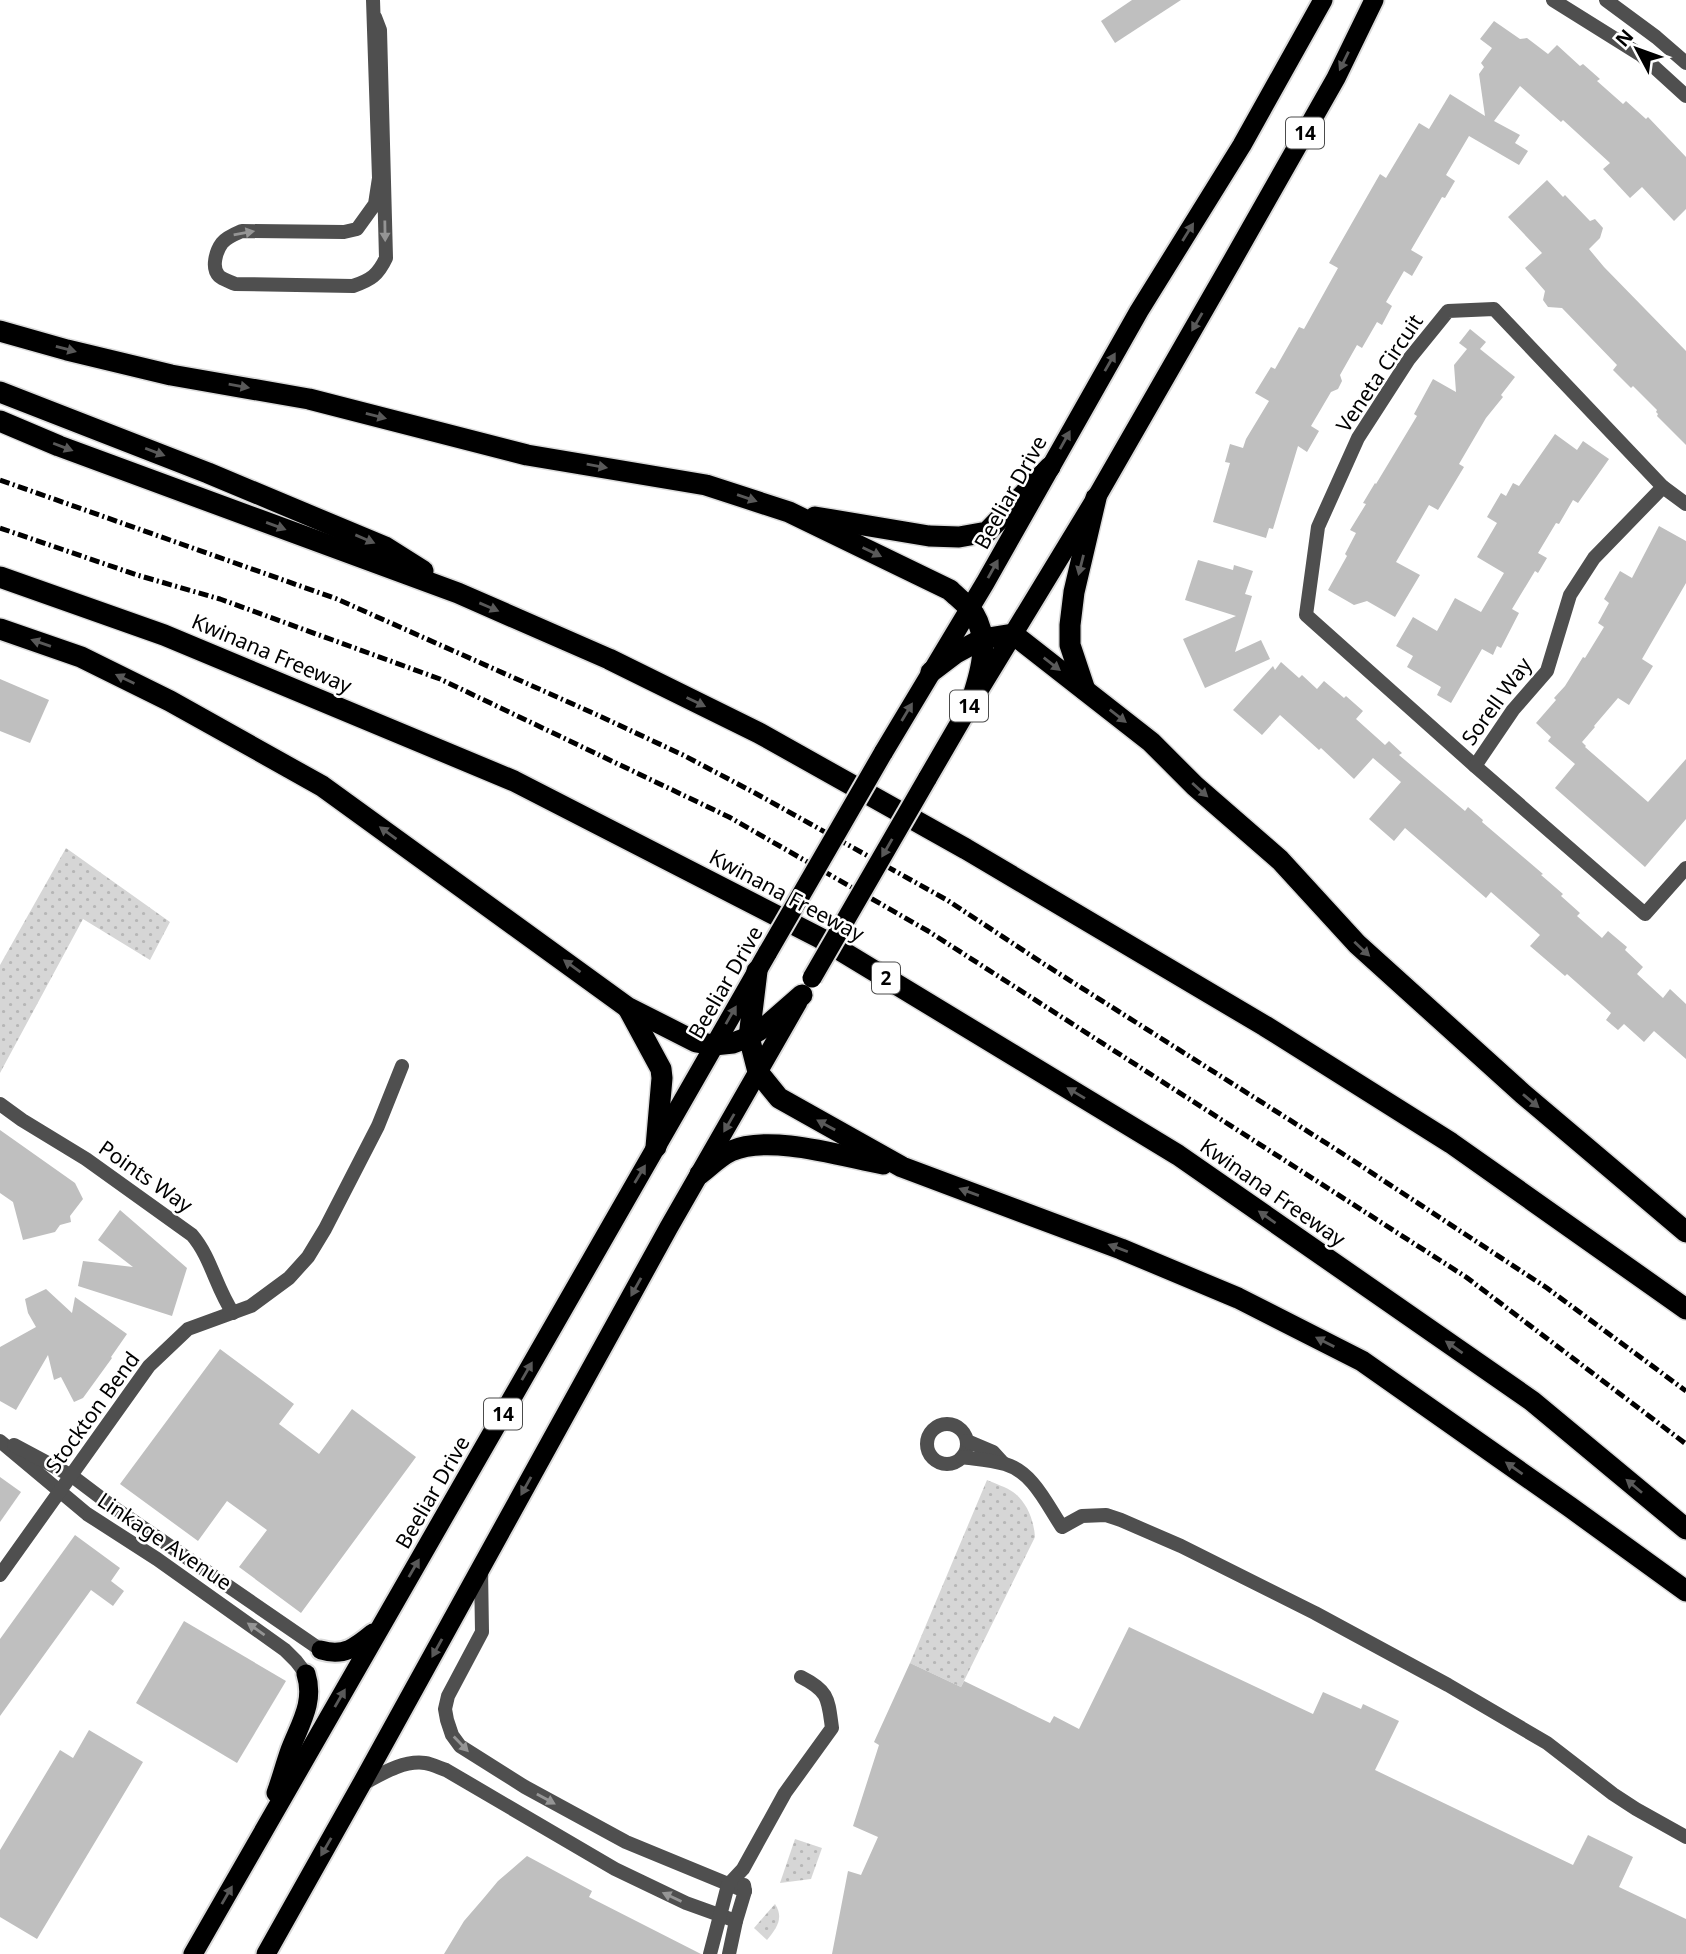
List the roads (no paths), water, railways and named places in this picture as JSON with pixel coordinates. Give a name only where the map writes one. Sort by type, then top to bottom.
[{"type":"highway","name":"Beeliar Drive","points":[[193,1954],[714,1045],[883,753],[970,609],[1139,311],[1242,145],[1323,0]]},
{"type":"highway","name":"14","points":[[266,1954],[669,1227],[970,705],[1096,498],[1336,78],[1374,0]]},
{"type":"highway","points":[[0,331],[172,375],[309,399],[527,454],[706,485],[789,512],[950,590],[970,609],[981,631],[984,655],[970,705]]},
{"type":"highway","points":[[0,392],[208,473],[385,547],[458,593]]},
{"type":"highway","points":[[0,421],[60,446],[458,593],[609,659],[759,733],[978,856],[1265,1026],[1451,1143],[1686,1308]]},
{"type":"highway","points":[[789,512],[929,536],[959,537],[987,532],[1049,467]]},
{"type":"highway","points":[[1085,690],[1070,645],[1070,625],[1074,592],[1096,498]]},
{"type":"highway","name":"Kwinana Freeway","points":[[0,577],[164,635],[514,781],[820,938],[1178,1155],[1532,1401],[1686,1530]]},
{"type":"highway","points":[[0,629],[81,657],[170,701],[322,786],[627,1007],[696,1042],[714,1045],[733,1043],[750,1037],[770,1023],[807,987]]},
{"type":"highway","points":[[931,672],[956,653],[982,639],[1013,634],[1151,742],[1195,786],[1280,860],[1357,944],[1523,1094],[1686,1232]]},
{"type":"highway","points":[[763,962],[750,1037],[758,1072],[779,1098],[902,1167],[1108,1244],[1238,1298],[1362,1361],[1686,1591]]},
{"type":"highway","points":[[627,1007],[662,1069],[656,1147]]},
{"type":"highway","points":[[700,1174],[730,1152],[754,1145],[799,1147],[902,1167]]},
{"type":"highway","points":[[321,1650],[338,1653],[356,1647],[380,1628]]},
{"type":"highway","points":[[262,1834],[289,1752],[307,1710],[310,1686],[306,1674]]},
{"type":"street","points":[[373,0],[379,178],[375,204],[357,229],[344,232],[242,231],[228,237],[221,243],[215,257],[219,276],[235,284],[353,286],[369,280],[381,269],[386,258],[381,54],[380,30],[374,17]]},
{"type":"street","points":[[1553,0],[1641,55],[1686,96]]},
{"type":"street","points":[[1606,0],[1686,63]]},
{"type":"street","name":"Veneta Circuit","points":[[1686,504],[1663,487],[1494,309],[1448,310],[1409,359],[1358,438],[1318,527],[1306,615],[1645,914],[1686,868]]},
{"type":"street","name":"Sorell Way","points":[[1475,766],[1513,710],[1547,671],[1570,595],[1594,558],[1663,487]]},
{"type":"street","name":"Stockton Bend","points":[[0,1575],[149,1366],[188,1329],[251,1307],[289,1278],[308,1257],[377,1126],[402,1066]]},
{"type":"street","name":"Points Way","points":[[0,1104],[86,1159],[192,1235],[203,1251],[223,1298],[233,1313]]},
{"type":"street","points":[[950,1424],[960,1429],[967,1441],[962,1457],[951,1463],[939,1461],[929,1452],[928,1440],[939,1426],[950,1424]]},
{"type":"street","name":"Linkage Avenue","points":[[0,1439],[72,1476],[321,1650]]},
{"type":"street","name":"Linkage Avenue","points":[[0,1439],[96,1520],[157,1559],[285,1650],[306,1674]]},
{"type":"street","points":[[967,1441],[993,1452],[1003,1463]]},
{"type":"street","points":[[962,1457],[1003,1463],[1023,1473],[1062,1528],[1082,1516],[1106,1515],[1121,1520],[1181,1546],[1315,1613],[1448,1685],[1547,1743],[1613,1794],[1686,1837]]},
{"type":"street","points":[[481,1566],[482,1632],[448,1696],[445,1709],[452,1735],[460,1746],[525,1787],[626,1842],[745,1891]]},
{"type":"street","points":[[710,1954],[728,1885],[743,1869],[780,1800],[832,1728],[830,1706],[824,1691],[802,1677]]},
{"type":"street","points":[[361,1785],[407,1764],[425,1763],[446,1770],[615,1870],[686,1903],[736,1920]]},
{"type":"street","points":[[729,1954],[745,1891],[743,1869]]},
{"type":"railway","points":[[0,480],[337,599],[593,713],[683,755],[755,793],[947,900],[1337,1150],[1547,1288],[1686,1391]]},
{"type":"railway","points":[[0,528],[137,575],[220,599],[440,679],[729,817],[928,931],[1466,1277],[1686,1444]]}]
